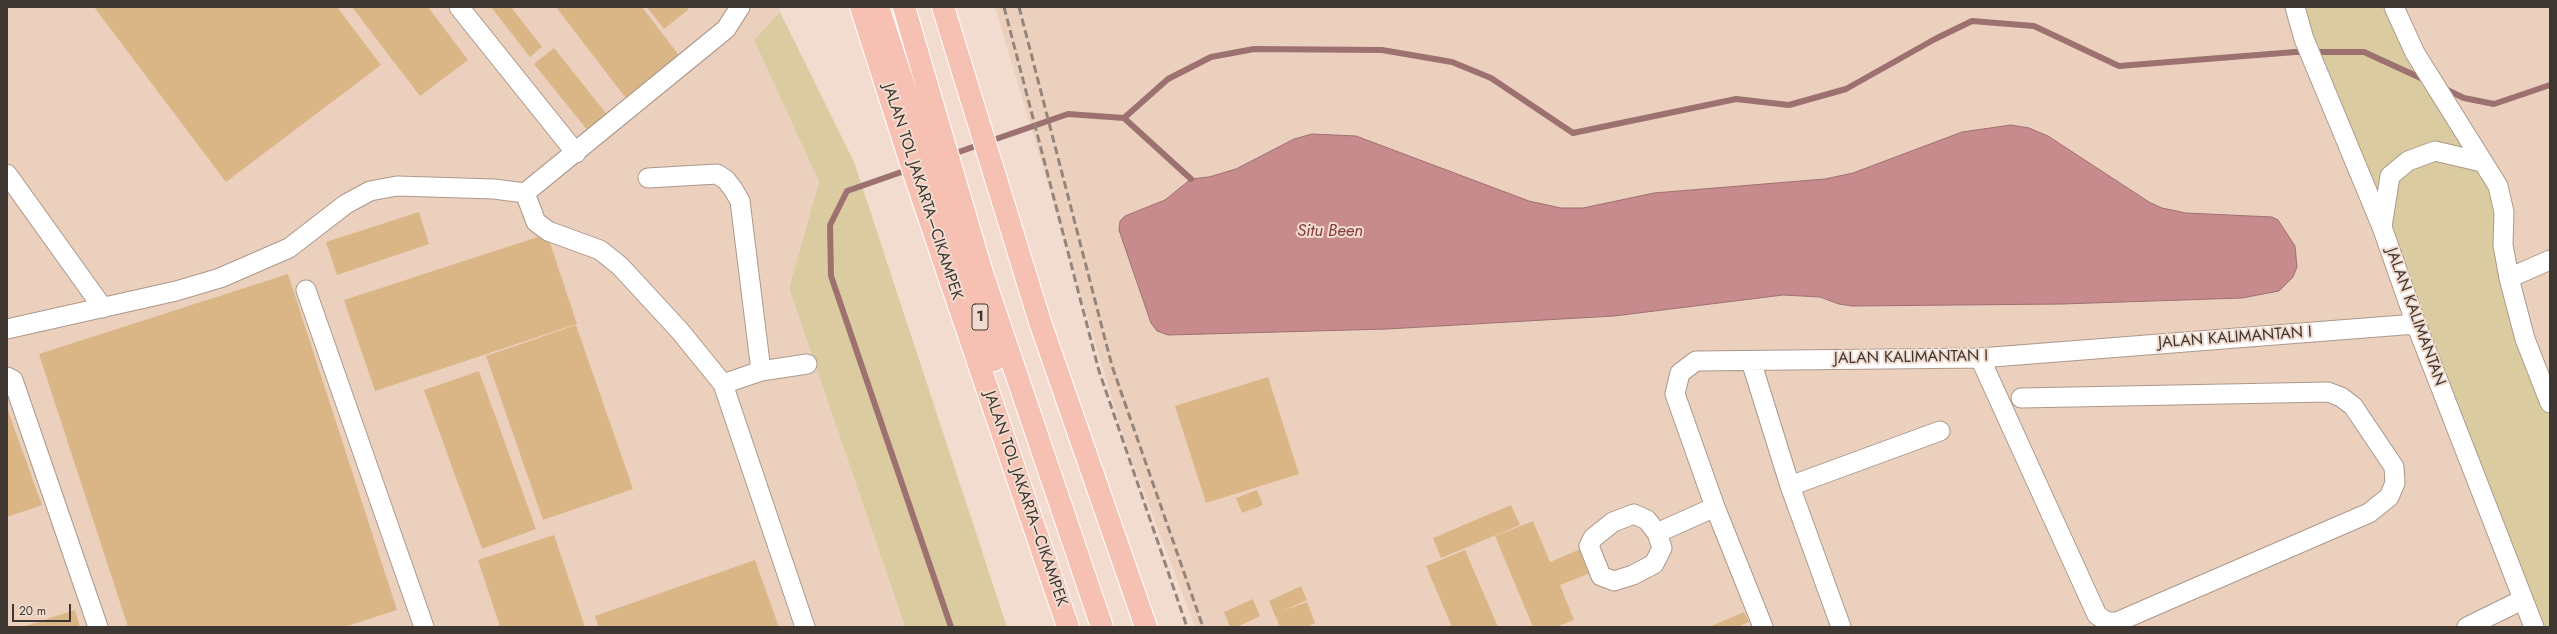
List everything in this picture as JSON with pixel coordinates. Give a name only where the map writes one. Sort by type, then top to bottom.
[{"type":"highway","name":"JALAN TOL JAKARTA–CIKAMPEK","points":[[861,7],[898,123],[1068,627]]},
{"type":"highway","name":"1","points":[[878,7],[1082,627]]},
{"type":"highway","name":"1","points":[[904,7],[982,272],[1102,627]]},
{"type":"highway","points":[[943,7],[1040,322],[1146,627]]},
{"type":"street","points":[[459,7],[576,153]]},
{"type":"street","points":[[7,329],[184,289],[220,278],[266,260],[289,248],[346,204],[370,191],[397,186],[458,187],[525,193],[576,153],[726,29],[740,7]]},
{"type":"street","name":"JALAN KALIMANTAN","points":[[2296,7],[2304,39],[2330,95],[2382,227],[2416,324],[2522,600],[2534,627]]},
{"type":"street","points":[[2394,7],[2415,53],[2498,186],[2502,198],[2502,245],[2509,278],[2525,339],[2550,403]]},
{"type":"street","points":[[2382,227],[2390,176],[2408,161],[2435,151],[2482,162]]},
{"type":"street","points":[[7,174],[103,308]]},
{"type":"street","points":[[648,178],[717,174],[726,180],[733,189],[740,201],[761,370]]},
{"type":"street","points":[[525,193],[536,222],[548,232],[600,250],[620,266],[680,331],[723,384],[805,627]]},
{"type":"street","points":[[2509,278],[2550,260]]},
{"type":"street","points":[[306,290],[424,627]]},
{"type":"street","name":"JALAN KALIMANTAN I","points":[[1763,627],[1715,507],[1675,394],[1680,373],[1696,361],[1980,358],[2416,324]]},
{"type":"street","points":[[1980,358],[2098,615],[2106,622],[2117,622],[2369,512],[2389,497],[2395,483],[2394,467],[2353,406],[2341,397],[2328,392],[2022,398]]},
{"type":"street","points":[[1751,361],[1790,486],[1841,627]]},
{"type":"street","points":[[723,384],[761,370],[808,364]]},
{"type":"street","points":[[7,376],[13,380],[98,627]]},
{"type":"street","points":[[1790,486],[1940,431]]},
{"type":"street","points":[[1657,533],[1715,507]]},
{"type":"street","points":[[2467,627],[2522,600]]},
{"type":"shaded area","points":[[7,7],[779,7],[780,12],[754,40],[819,182],[789,288],[905,627],[7,627]]},
{"type":"shaded area","points":[[995,7],[2550,7],[2550,627],[1195,627],[1124,439]]},
{"type":"shaded area","points":[[2295,7],[2394,7],[2482,162],[2503,245],[2550,403],[2550,627],[2542,627]]},
{"type":"shaded area","points":[[780,12],[854,162],[1007,627],[905,627],[789,288],[819,182],[754,40]]},
{"type":"water","name":"Situ Been","points":[[2011,125],[2029,128],[2048,136],[2149,202],[2162,208],[2186,213],[2272,217],[2278,220],[2295,246],[2297,267],[2293,277],[2279,291],[2242,298],[2062,304],[1852,306],[1839,304],[1820,297],[1783,295],[1614,316],[1387,329],[1168,335],[1157,331],[1151,323],[1119,230],[1120,221],[1125,216],[1165,200],[1191,179],[1209,177],[1236,169],[1294,139],[1312,134],[1356,136],[1529,201],[1561,208],[1583,208],[1654,193],[1825,179],[1853,173],[1962,132]]},
{"type":"building","points":[[94,7],[337,7],[381,65],[226,182]]},
{"type":"building","points":[[352,7],[428,7],[468,60],[420,96]]},
{"type":"building","points":[[491,7],[511,7],[542,47],[530,57]]},
{"type":"building","points":[[556,7],[642,7],[682,59],[628,101]]},
{"type":"building","points":[[647,7],[687,7],[689,9],[664,29]]},
{"type":"building","points":[[554,48],[609,117],[589,132],[534,64]]},
{"type":"building","points":[[419,212],[429,244],[337,275],[326,242]]},
{"type":"building","points":[[547,234],[577,324],[375,391],[344,300]]},
{"type":"building","points":[[288,274],[397,610],[344,627],[128,627],[39,354]]},
{"type":"building","points":[[576,325],[633,489],[543,520],[486,356]]},
{"type":"building","points":[[479,371],[536,529],[482,549],[424,390]]},
{"type":"building","points":[[1268,377],[1299,474],[1206,503],[1175,406]]},
{"type":"building","points":[[7,408],[42,505],[7,517]]},
{"type":"building","points":[[1257,490],[1263,505],[1242,513],[1236,498]]},
{"type":"building","points":[[1511,505],[1520,525],[1441,558],[1433,538]]},
{"type":"building","points":[[1533,521],[1550,562],[1583,548],[1593,572],[1560,585],[1574,620],[1556,627],[1533,627],[1495,536]]},
{"type":"building","points":[[554,535],[585,627],[500,627],[478,560]]},
{"type":"building","points":[[1465,550],[1498,627],[1452,627],[1426,566]]},
{"type":"building","points":[[755,560],[779,627],[599,627],[595,616]]},
{"type":"building","points":[[1301,586],[1307,600],[1282,611],[1307,602],[1315,623],[1306,627],[1280,627],[1269,601]]},
{"type":"building","points":[[1253,599],[1260,616],[1237,627],[1230,627],[1224,612]]},
{"type":"building","points":[[75,610],[80,627],[22,627]]},
{"type":"building","points":[[1744,612],[1749,622],[1737,627],[1709,627]]},
{"type":"waterway","points":[[950,155],[1068,114],[1124,118],[1168,79],[1211,57],[1254,49],[1382,50],[1452,62],[1491,78],[1573,133],[1736,99],[1789,105],[1846,89],[1935,39],[1972,21],[2034,26],[2119,66],[2295,52],[2364,52],[2425,80]]},
{"type":"waterway","points":[[2445,89],[2464,98],[2494,104],[2550,85]]},
{"type":"waterway","points":[[1124,118],[1191,179]]},
{"type":"waterway","points":[[910,169],[847,191],[830,225],[831,276],[951,627]]},
{"type":"railway","points":[[1004,7],[1099,371],[1187,627]]},
{"type":"railway","points":[[1019,7],[1112,366],[1203,627]]}]
